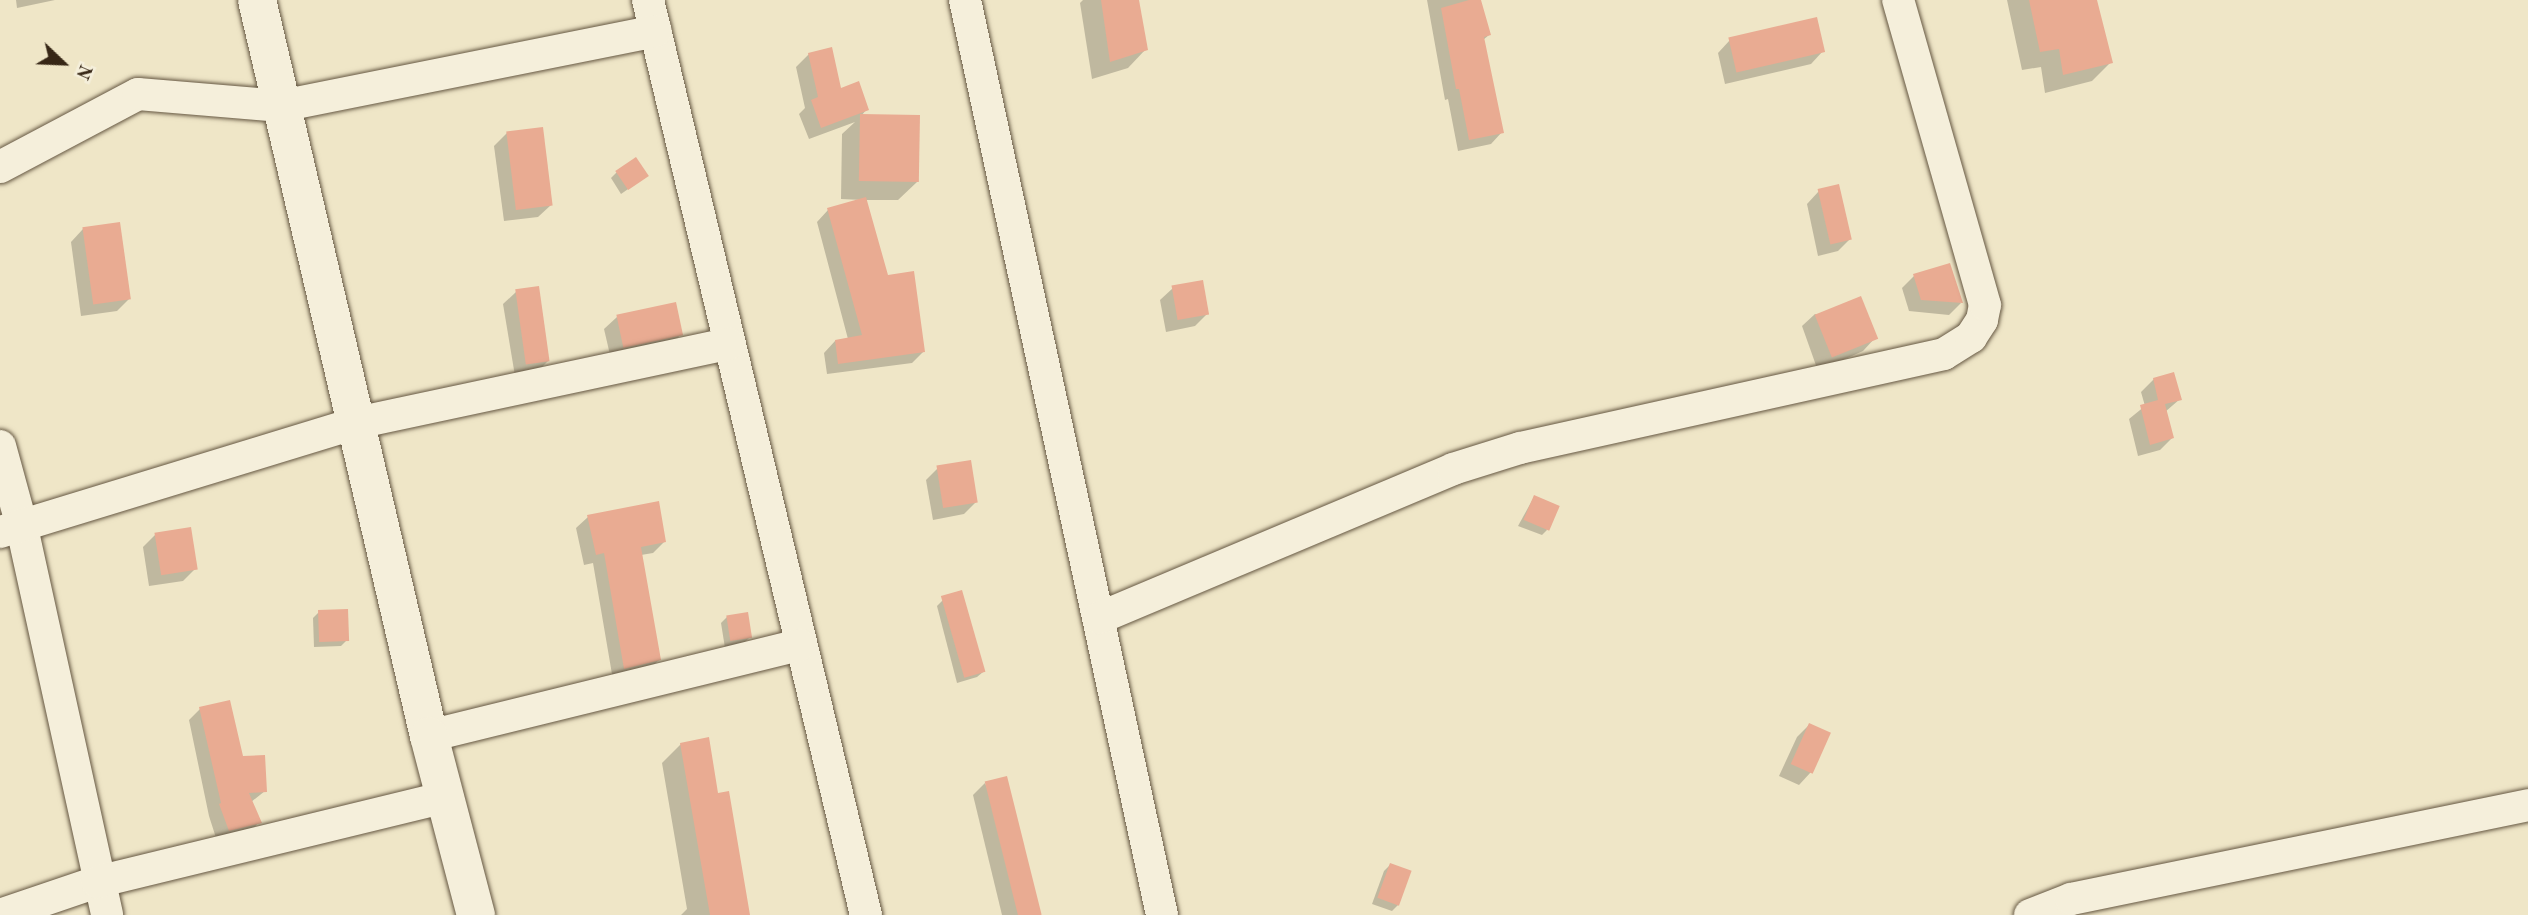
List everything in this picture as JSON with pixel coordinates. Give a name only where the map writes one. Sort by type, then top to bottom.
[{"type":"street","points":[[257,0],[429,736],[476,915]]},
{"type":"street","points":[[648,0],[866,915]]},
{"type":"street","points":[[965,0],[1162,915]]},
{"type":"street","points":[[1099,618],[1466,464],[1520,448],[1944,354],[1971,337],[1982,320],[1985,304],[1898,0]]},
{"type":"street","points":[[0,167],[138,94],[281,106],[656,31]]},
{"type":"street","points":[[10,528],[356,423],[729,344]]},
{"type":"street","points":[[0,446],[10,528],[107,915]]},
{"type":"street","points":[[429,736],[800,645]]},
{"type":"street","points":[[0,915],[97,882],[445,797]]},
{"type":"street","points":[[2030,915],[2071,899],[2528,805]]},
{"type":"building","points":[[1101,0],[1139,0],[1148,50],[1110,62]]},
{"type":"building","points":[[1469,0],[1481,0],[1491,35],[1484,37],[1504,133],[1469,140],[1459,89],[1456,89],[1441,8]]},
{"type":"building","points":[[2029,0],[2097,0],[2113,63],[2063,75],[2059,49],[2040,52]]},
{"type":"building","points":[[1817,17],[1825,52],[1736,73],[1728,37]]},
{"type":"building","points":[[832,47],[841,88],[859,81],[869,110],[821,128],[811,100],[818,97],[808,53]]},
{"type":"building","points":[[860,114],[920,115],[919,182],[859,181]]},
{"type":"building","points":[[543,127],[553,205],[516,210],[506,132]]},
{"type":"building","points":[[636,157],[649,176],[628,190],[615,171]]},
{"type":"building","points":[[1839,184],[1852,240],[1830,244],[1818,189]]},
{"type":"building","points":[[866,197],[888,275],[914,271],[925,352],[838,364],[835,340],[862,335],[827,208]]},
{"type":"building","points":[[120,222],[131,299],[93,305],[82,227]]},
{"type":"building","points":[[1950,263],[1963,303],[1921,300],[1913,274]]},
{"type":"building","points":[[1203,280],[1209,314],[1178,320],[1171,286]]},
{"type":"building","points":[[539,286],[550,361],[526,365],[515,289]]},
{"type":"building","points":[[1861,296],[1878,339],[1832,357],[1815,315]]},
{"type":"building","points":[[676,302],[683,335],[623,348],[616,315]]},
{"type":"building","points":[[2174,372],[2182,400],[2165,404],[2174,438],[2150,445],[2140,405],[2158,400],[2153,378]]},
{"type":"building","points":[[971,460],[978,502],[943,508],[936,465]]},
{"type":"building","points":[[1534,495],[1560,506],[1549,531],[1523,520]]},
{"type":"building","points":[[659,501],[666,542],[641,547],[661,660],[624,669],[604,553],[596,555],[587,515]]},
{"type":"building","points":[[191,527],[198,569],[161,575],[154,533]]},
{"type":"building","points":[[962,590],[985,672],[964,678],[941,596]]},
{"type":"building","points":[[348,609],[349,641],[319,642],[318,610]]},
{"type":"building","points":[[748,612],[752,638],[730,641],[726,615]]},
{"type":"building","points":[[230,700],[243,756],[265,755],[267,792],[249,793],[262,823],[229,831],[219,804],[221,803],[199,707]]},
{"type":"building","points":[[1809,723],[1831,733],[1813,774],[1791,764]]},
{"type":"building","points":[[709,737],[718,793],[729,791],[750,915],[710,915],[680,743]]},
{"type":"building","points":[[1007,776],[1042,915],[1018,915],[985,782]]},
{"type":"building","points":[[1390,863],[1412,871],[1399,906],[1377,898]]}]
